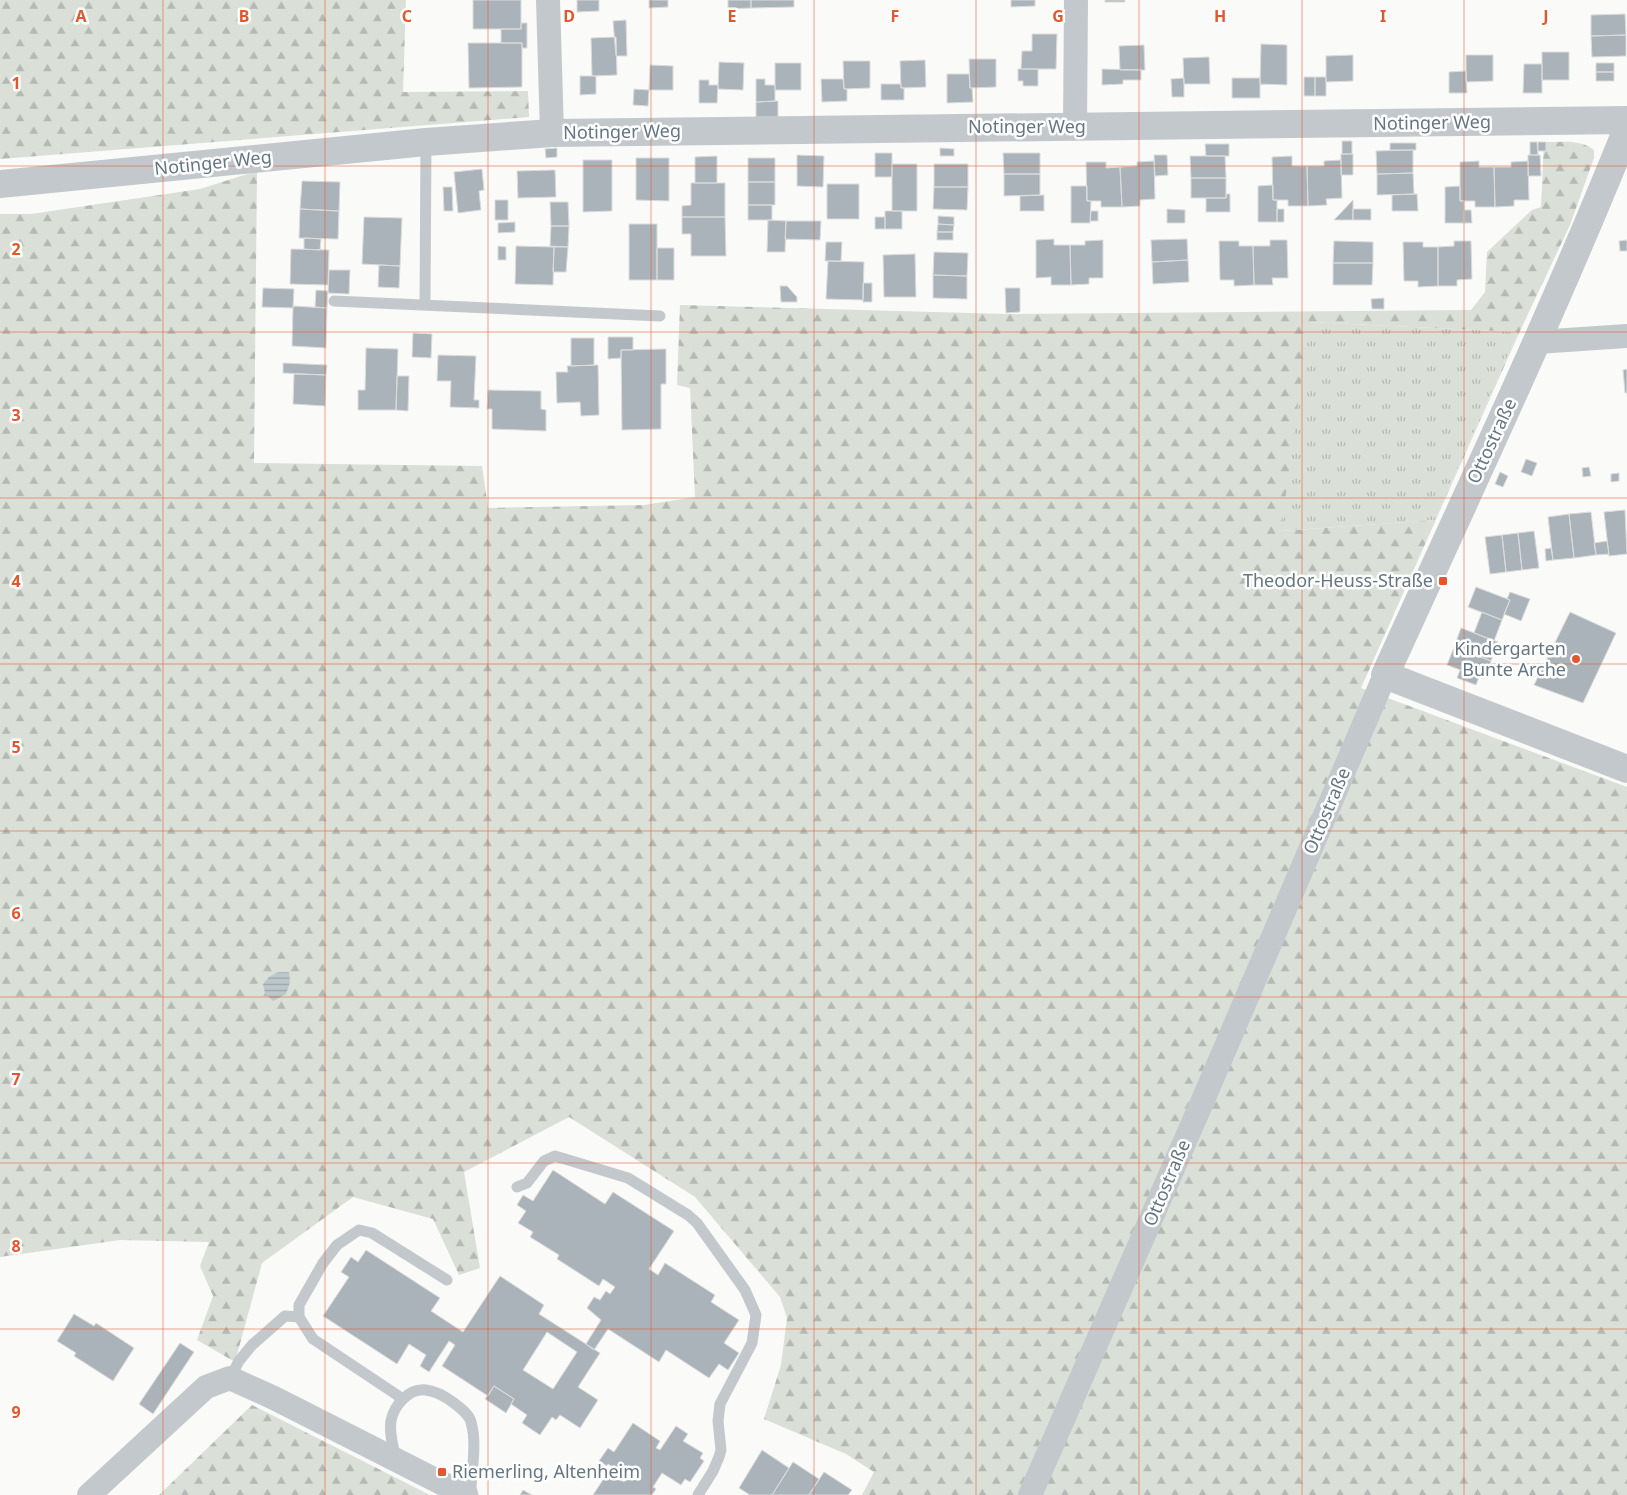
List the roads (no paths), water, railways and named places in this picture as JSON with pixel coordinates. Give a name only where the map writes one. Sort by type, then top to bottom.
[{"type":"street","points":[[548,0],[552,133]]},
{"type":"street","points":[[1075,127],[1076,0]]},
{"type":"street","name":"Notinger Weg","points":[[0,184],[426,142],[552,133],[1627,120]]},
{"type":"street","name":"Ottostraße","points":[[1030,1495],[1207,1092],[1385,675],[1585,233],[1627,129]]},
{"type":"street","points":[[1537,342],[1627,336]]},
{"type":"street","points":[[1385,675],[1627,769]]},
{"type":"street","points":[[89,1495],[206,1387],[230,1378],[274,1398],[465,1495]]},
{"type":"lane","points":[[420,305],[426,142]]},
{"type":"lane","points":[[334,301],[660,316]]},
{"type":"lane","points":[[517,1187],[527,1183],[544,1161],[555,1156],[628,1178],[688,1215],[697,1223],[745,1290],[756,1315],[752,1342],[720,1404],[718,1421],[721,1450],[713,1471],[698,1495]]},
{"type":"lane","points":[[403,1398],[313,1339],[299,1318],[299,1305],[323,1263],[337,1245],[359,1230],[372,1233],[448,1280]]},
{"type":"lane","points":[[230,1378],[239,1361],[252,1345],[285,1316],[299,1318]]},
{"type":"lane","points":[[396,1461],[391,1420],[403,1398],[412,1392],[425,1390],[445,1396],[462,1409],[471,1420],[474,1439],[472,1495]]},
{"type":"place","name":"Theodor-Heuss-Straße","points":[[1443,581]]},
{"type":"place","name":"Kindergarten Bunte Arche","points":[[1576,659]]},
{"type":"place","name":"Riemerling, Altenheim","points":[[442,1472]]}]
